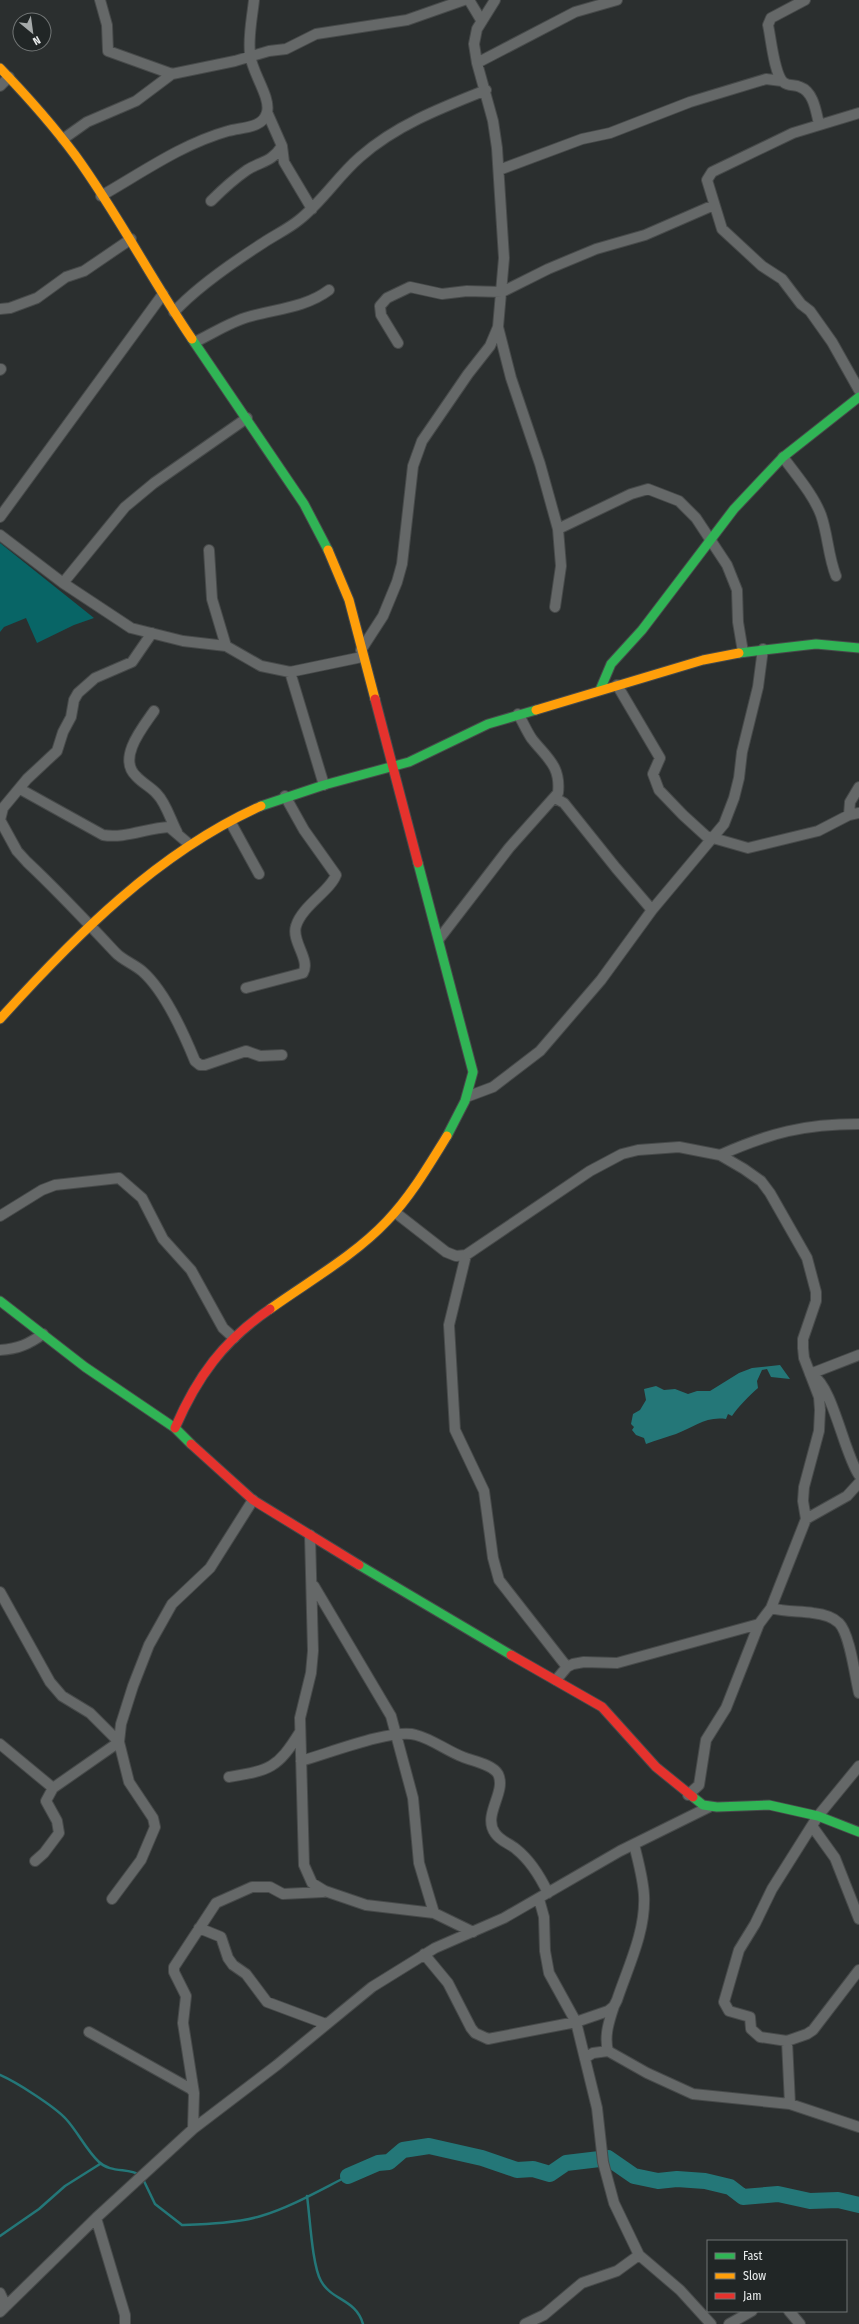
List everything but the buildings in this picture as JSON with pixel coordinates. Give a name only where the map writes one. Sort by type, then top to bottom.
[{"type":"street","points":[[100,0],[107,25],[108,51],[172,74]]},
{"type":"street","points":[[254,0],[248,35],[250,56],[267,103],[267,112],[282,146],[284,162],[312,209]]},
{"type":"street","points":[[63,139],[87,122],[136,101],[172,74],[286,49],[316,34],[407,20],[464,0]]},
{"type":"street","points":[[469,0],[481,20]]},
{"type":"street","points":[[0,535],[63,583],[131,628],[183,641],[226,646],[261,666],[290,672],[362,653],[383,616],[397,582],[402,564],[413,466],[422,441],[468,374],[490,346],[498,327],[504,258],[499,170],[493,121],[486,90],[477,63],[475,36],[481,20],[495,0]]},
{"type":"street","points":[[477,63],[575,12],[617,0]]},
{"type":"street","points":[[782,81],[778,72],[768,25],[771,18],[806,0]]},
{"type":"street","points":[[0,68],[44,114],[63,139],[131,239],[174,312],[304,504],[324,541],[349,600],[392,768],[472,1064],[473,1081],[469,1096],[406,1200],[396,1213],[344,1258],[282,1299],[234,1338],[199,1380],[175,1428]]},
{"type":"street","points":[[0,86],[9,77]]},
{"type":"street","points":[[499,170],[582,139],[610,133],[690,102],[766,79],[782,81],[790,86],[800,86],[808,92],[820,124]]},
{"type":"street","points":[[174,312],[186,299],[312,209],[360,157],[379,142],[443,107],[486,90]]},
{"type":"street","points":[[101,196],[178,150],[229,130],[254,125],[263,120],[267,112]]},
{"type":"street","points":[[859,113],[793,133],[712,172],[707,180],[718,220],[728,236],[762,266],[782,279],[801,304],[810,311],[832,342],[859,390]]},
{"type":"street","points":[[211,201],[235,179],[276,156],[282,146]]},
{"type":"street","points":[[398,343],[381,315],[380,306],[387,298],[410,287],[442,294],[467,291],[502,292],[582,254],[623,240],[645,235],[714,205]]},
{"type":"street","points":[[0,309],[10,308],[37,298],[66,277],[84,271],[131,239]]},
{"type":"street","points":[[195,342],[246,317],[303,304],[318,298],[328,290]]},
{"type":"street","points":[[0,517],[163,294]]},
{"type":"street","points":[[498,327],[511,378],[540,464],[558,530],[561,566],[555,607]]},
{"type":"street","points":[[600,690],[611,664],[642,630],[734,509],[783,458],[859,398]]},
{"type":"street","points":[[63,583],[125,507],[154,483],[247,418]]},
{"type":"street","points":[[783,458],[810,495],[821,515],[830,561],[836,576]]},
{"type":"street","points":[[558,530],[631,494],[648,489],[679,501],[687,507],[709,541],[728,565],[737,590],[738,622],[743,652]]},
{"type":"street","points":[[209,550],[212,599],[226,646]]},
{"type":"street","points":[[152,633],[132,662],[95,678],[78,693],[74,700],[71,717],[63,732],[57,751],[27,779],[3,808],[0,816],[17,851],[27,862],[91,925],[116,954],[143,972],[150,980],[174,1017],[194,1061],[200,1065],[211,1064],[241,1051],[246,1051],[260,1056],[282,1055]]},
{"type":"street","points":[[0,1019],[47,967],[91,925],[189,844],[260,806],[285,796],[392,768],[409,762],[488,724],[518,714],[703,660],[763,649],[816,644],[859,648]]},
{"type":"street","points":[[469,1096],[493,1087],[540,1051],[601,980],[652,910],[724,824],[734,798],[742,752],[758,687],[763,649]]},
{"type":"street","points":[[290,672],[324,785]]},
{"type":"street","points":[[617,685],[660,758],[653,774],[659,790],[706,836],[748,848],[818,831],[854,814],[850,802],[859,786]]},
{"type":"street","points":[[154,711],[136,738],[130,754],[129,765],[135,776],[158,794],[178,834]]},
{"type":"street","points":[[438,940],[509,848],[558,793],[559,784],[555,766],[531,737],[518,714]]},
{"type":"street","points":[[20,789],[103,834],[122,835],[135,831],[169,828],[189,844]]},
{"type":"street","points":[[246,988],[302,973],[305,965],[295,937],[296,925],[317,895],[336,875],[304,830],[285,796]]},
{"type":"street","points":[[555,798],[564,803],[652,910]]},
{"type":"street","points":[[231,822],[258,874]]},
{"type":"street","points":[[720,1155],[758,1138],[782,1131],[831,1124],[859,1124]]},
{"type":"street","points":[[396,1213],[446,1252],[456,1256],[466,1254],[590,1171],[622,1154],[638,1150],[679,1147],[720,1155],[761,1181],[770,1193],[807,1258],[816,1292],[816,1301],[803,1339],[804,1358],[819,1397],[820,1410],[819,1431],[804,1487],[803,1501],[806,1519],[771,1608],[759,1624],[726,1708],[706,1740],[699,1784],[688,1795]]},
{"type":"street","points":[[0,1216],[42,1190],[55,1185],[119,1178],[142,1198],[163,1239],[190,1270],[212,1311],[224,1328],[234,1338]]},
{"type":"street","points":[[466,1254],[449,1325],[455,1430],[484,1491],[493,1558],[499,1580],[567,1666]]},
{"type":"street","points":[[0,1300],[85,1367],[175,1428],[202,1456],[253,1500],[413,1599],[602,1707],[656,1767],[688,1795],[709,1808]]},
{"type":"street","points":[[0,1350],[16,1349],[28,1344],[44,1334]]},
{"type":"street","points":[[810,1374],[859,1355]]},
{"type":"street","points":[[810,1374],[821,1383],[840,1426],[850,1459],[859,1475]]},
{"type":"street","points":[[806,1519],[847,1496],[859,1483]]},
{"type":"street","points":[[112,1899],[141,1860],[155,1827],[153,1818],[130,1782],[119,1742],[121,1724],[133,1686],[149,1645],[172,1604],[210,1568],[253,1500]]},
{"type":"street","points":[[310,1535],[313,1585],[313,1651],[311,1673],[300,1718],[304,1865],[312,1883],[325,1891],[366,1904],[434,1913],[473,1932]]},
{"type":"street","points":[[313,1585],[391,1716],[413,1798],[419,1863],[434,1913]]},
{"type":"street","points":[[0,1592],[50,1682],[62,1696],[90,1713],[119,1742]]},
{"type":"street","points":[[771,1608],[787,1612],[812,1612],[827,1615],[839,1623],[845,1636],[859,1693]]},
{"type":"street","points":[[556,1680],[567,1666],[584,1662],[617,1663],[759,1624]]},
{"type":"street","points":[[229,1777],[257,1772],[275,1765],[290,1749],[300,1732]]},
{"type":"street","points":[[301,1761],[396,1733],[416,1735],[458,1755],[492,1768],[497,1773],[499,1790],[493,1809],[492,1828],[501,1840],[517,1850],[532,1864],[548,1893]]},
{"type":"street","points":[[34,1861],[44,1853],[59,1833],[57,1821],[46,1801],[53,1788],[119,1742]]},
{"type":"street","points":[[0,1744],[53,1788]]},
{"type":"street","points":[[859,1766],[818,1816],[772,1889],[755,1924],[739,1950],[724,2002],[729,2011],[750,2017],[751,2029],[760,2038],[787,2041],[813,2030],[859,1970]]},
{"type":"street","points":[[3,2309],[96,2218],[193,2129],[277,2065],[372,1987],[424,1954],[473,1932],[539,1899],[634,1844],[709,1808],[769,1805],[818,1816],[859,1832]]},
{"type":"street","points":[[812,1826],[835,1858],[859,1919]]},
{"type":"street","points":[[608,2051],[606,2044],[608,2023],[632,1958],[642,1919],[644,1897],[634,1844]]},
{"type":"street","points":[[193,2129],[194,2083],[183,2023],[186,1996],[174,1972],[174,1968],[216,1902],[252,1887],[270,1887],[283,1894],[325,1891]]},
{"type":"street","points":[[539,1899],[544,1917],[545,1951],[550,1973],[576,2022],[597,2108],[603,2162],[614,2202],[639,2255],[680,2290],[711,2324]]},
{"type":"street","points":[[199,1928],[221,1937],[228,1958],[233,1965],[246,1974],[267,2002],[326,2024]]},
{"type":"street","points":[[424,1954],[448,1983],[471,2028],[480,2036],[493,2039],[531,2029],[576,2022],[608,2011],[614,2006]]},
{"type":"street","points":[[89,2032],[139,2058],[191,2089],[194,2093]]},
{"type":"street","points":[[787,2041],[790,2104]]},
{"type":"street","points":[[585,2058],[594,2053],[608,2051],[659,2079],[693,2094],[790,2104],[859,2127]]},
{"type":"street","points":[[96,2218],[125,2315],[125,2324]]},
{"type":"street","points":[[525,2324],[544,2315],[582,2283],[617,2271],[639,2255]]},
{"type":"street","points":[[0,2293],[3,2309]]},
{"type":"street","points":[[730,2324],[750,2312]]},
{"type":"street","points":[[790,2312],[800,2324]]},
{"type":"shaded area","points":[[0,543],[94,618],[74,625],[37,643],[26,618],[4,627],[0,632]]},
{"type":"shaded area","points":[[780,1365],[790,1379],[771,1377],[767,1369],[762,1370],[757,1381],[758,1388],[744,1401],[732,1416],[728,1414],[726,1419],[712,1419],[676,1434],[646,1444],[644,1438],[636,1435],[632,1430],[634,1427],[631,1424],[633,1414],[640,1410],[646,1400],[644,1389],[656,1386],[664,1390],[675,1389],[688,1394],[697,1391],[710,1391],[739,1373],[752,1368]]},
{"type":"waterway","points":[[0,2075],[34,2095],[66,2119],[99,2162],[109,2168],[139,2175]]},
{"type":"waterway","points":[[348,2176],[378,2163],[389,2162],[403,2150],[429,2146],[482,2158],[517,2170],[533,2169],[550,2174],[566,2163],[608,2158],[634,2176],[658,2181],[677,2179],[705,2181],[730,2187],[743,2197],[778,2194],[810,2201],[838,2200],[859,2205]]},
{"type":"waterway","points":[[0,2236],[39,2209],[65,2186],[100,2164]]},
{"type":"waterway","points":[[143,2179],[155,2204],[182,2225],[232,2222],[261,2216],[294,2203],[348,2176]]},
{"type":"waterway","points":[[307,2196],[313,2253],[321,2281],[331,2293],[355,2310],[360,2316],[363,2324]]},
{"type":"traffic: fast","points":[[192,339],[304,504],[328,550]]},
{"type":"traffic: fast","points":[[600,690],[611,664],[642,630],[734,509],[783,457],[859,397]]},
{"type":"traffic: fast","points":[[739,653],[816,644],[859,648]]},
{"type":"traffic: fast","points":[[261,806],[324,785],[409,762],[488,724],[536,710]]},
{"type":"traffic: fast","points":[[418,863],[473,1072],[465,1101],[447,1136]]},
{"type":"traffic: fast","points":[[0,1301],[85,1367],[175,1428],[191,1444]]},
{"type":"traffic: fast","points":[[359,1565],[511,1655]]},
{"type":"traffic: fast","points":[[693,1797],[703,1805],[717,1807],[769,1805],[818,1816],[859,1832]]},
{"type":"traffic: slow","points":[[0,68],[39,110],[91,177],[192,339]]},
{"type":"traffic: slow","points":[[328,550],[349,600],[375,699]]},
{"type":"traffic: slow","points":[[536,710],[703,660],[739,653]]},
{"type":"traffic: slow","points":[[0,1019],[88,927],[153,872],[187,847],[223,825],[261,806]]},
{"type":"traffic: slow","points":[[270,1309],[331,1268],[374,1234],[404,1201],[447,1136]]},
{"type":"traffic: jam","points":[[375,699],[418,863]]},
{"type":"traffic: jam","points":[[175,1428],[202,1376],[213,1361],[238,1334],[270,1309]]},
{"type":"traffic: jam","points":[[191,1444],[253,1500],[359,1565]]},
{"type":"traffic: jam","points":[[511,1655],[602,1707],[656,1767],[693,1797]]}]
